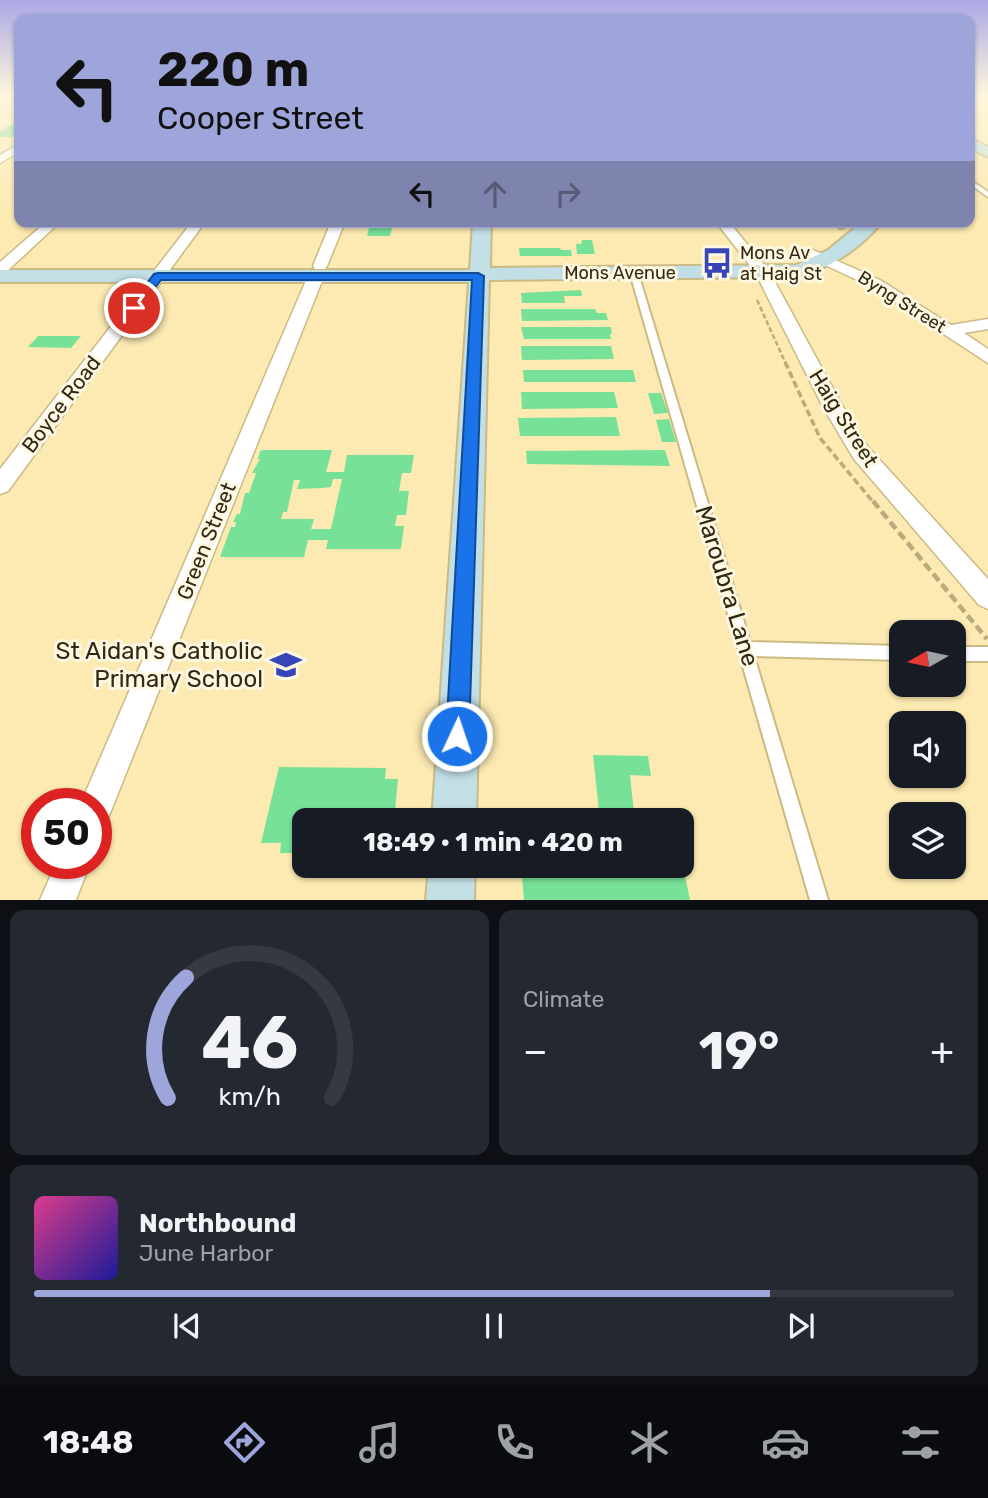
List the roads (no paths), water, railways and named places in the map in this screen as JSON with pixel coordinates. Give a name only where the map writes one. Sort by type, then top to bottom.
[{"type":"street","points":[[0,270],[47,228]]},
{"type":"street","name":"Boyce Road","points":[[0,485],[194,228]]},
{"type":"street","name":"Green Street","points":[[103,788],[336,228]]},
{"type":"street","points":[[455,808],[482,228]]},
{"type":"street","name":"Haig Street","points":[[727,228],[762,271],[834,409],[861,453],[988,597]]},
{"type":"street","name":"Mons Avenue","points":[[0,276],[158,276],[318,271],[478,276],[507,273],[762,271],[784,274],[815,268],[839,228]]},
{"type":"street","name":"Mons Avenue","points":[[821,257],[864,228]]},
{"type":"street","name":"Byng Street","points":[[821,257],[875,283],[988,357]]},
{"type":"street","points":[[949,331],[988,324]]},
{"type":"street","points":[[450,900],[451,878]]},
{"type":"street","points":[[58,900],[67,879]]},
{"type":"lane","name":"Maroubra Lane","points":[[634,273],[819,900]]},
{"type":"lane","points":[[746,649],[889,653]]},
{"type":"lane","points":[[966,654],[988,654]]},
{"type":"place","name":"Mons Av at Haig St","points":[[717,263]]},
{"type":"place","name":"St Aidan's Catholic Primary School","points":[[286,665]]}]
